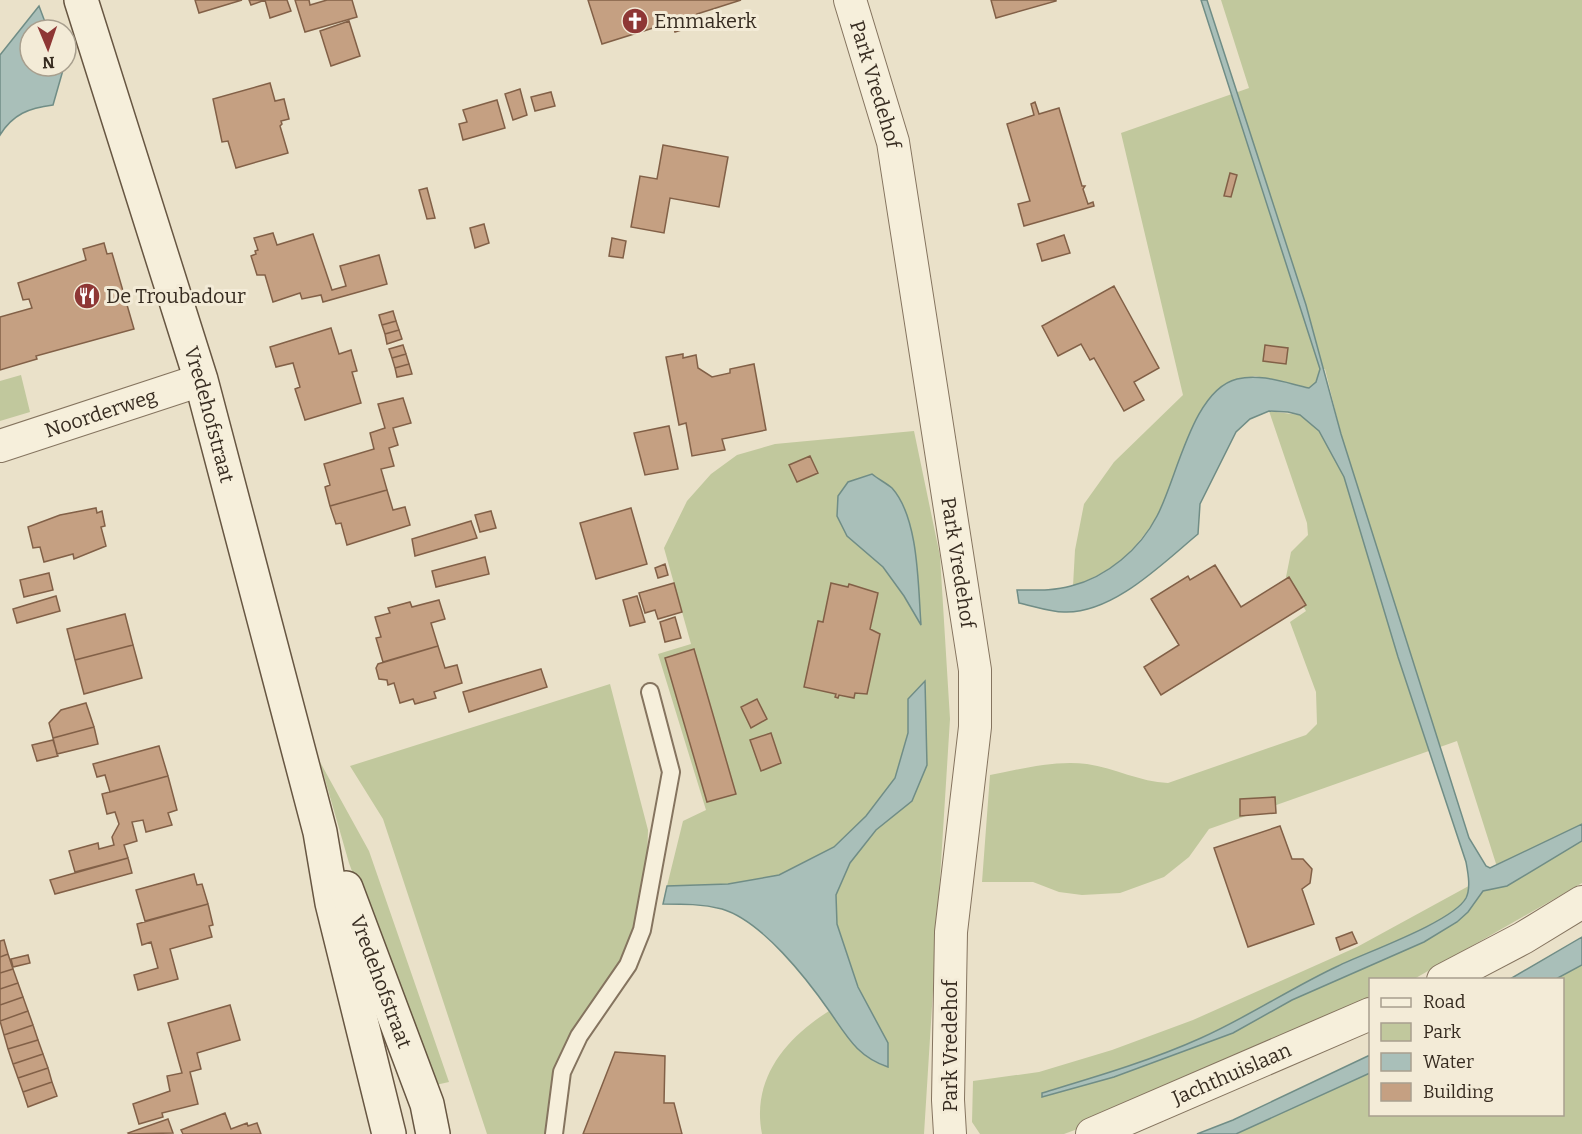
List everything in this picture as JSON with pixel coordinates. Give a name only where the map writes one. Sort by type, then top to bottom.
[{"type":"main road","name":"Vredehofstraat","points":[[81,0],[201,380],[320,832],[332,903],[389,1134]]},
{"type":"main road","name":"Vredehofstraat","points":[[320,832],[352,900],[426,1104],[433,1134]]},
{"type":"street","name":"Park Vredehof","points":[[850,0],[893,142],[975,670],[975,727],[951,932],[950,1134]]},
{"type":"street","name":"Noorderweg","points":[[0,446],[201,380]]},
{"type":"street","points":[[1447,978],[1523,938],[1582,902]]},
{"type":"street","name":"Jachthuislaan","points":[[1092,1134],[1369,1015]]},
{"type":"lane","points":[[554,1134],[562,1072],[579,1036],[628,964],[642,930],[671,772],[650,692]]},
{"type":"green space","points":[[1221,0],[1582,0],[1582,883],[1416,978],[1369,978],[1369,1001],[1132,1109],[1064,1134],[980,1134],[972,1122],[973,1081],[1039,1072],[1112,1050],[1193,1020],[1357,947],[1498,870],[1457,741],[1209,829],[1189,857],[1164,877],[1120,893],[1082,895],[1059,892],[1033,882],[982,882],[990,775],[1038,766],[1075,763],[1168,783],[1306,735],[1317,724],[1316,692],[1290,622],[1306,611],[1286,577],[1291,552],[1308,535],[1307,523],[1269,411],[1300,415],[1319,431],[1341,434],[1325,369],[1320,369],[1316,382],[1309,388],[1255,376],[1229,382],[1180,478],[1150,527],[1118,562],[1096,576],[1073,586],[1075,550],[1084,504],[1114,462],[1183,395],[1121,133],[1249,88]]},
{"type":"green space","points":[[21,375],[30,412],[0,421],[0,381]]},
{"type":"green space","points":[[914,431],[940,556],[950,719],[924,1134],[762,1134],[760,1114],[762,1095],[775,1062],[799,1034],[829,1011],[847,1037],[861,1052],[888,1067],[888,1043],[858,987],[837,924],[836,895],[850,863],[876,830],[912,801],[925,682],[908,699],[908,733],[895,778],[866,816],[834,847],[779,875],[728,884],[667,886],[683,821],[706,810],[658,654],[691,644],[664,548],[687,501],[711,474],[737,455],[775,444]],"holes":[[[837,516],[916,559],[920,624],[904,596],[883,567],[847,536]]]},
{"type":"green space","points":[[610,684],[648,830],[646,894],[624,954],[561,1051],[551,1082],[546,1134],[487,1134],[383,819],[350,766]]},
{"type":"green space","points":[[320,762],[369,851],[449,1082],[431,1086],[349,863]]},
{"type":"green space","points":[[1582,953],[1582,1134],[1215,1134],[1369,1066],[1369,1116],[1564,1116],[1564,978],[1537,978]]},
{"type":"water","points":[[1201,0],[1207,0],[1306,305],[1341,434],[1469,838],[1486,866],[1490,868],[1582,824],[1582,841],[1507,886],[1483,891],[1468,912],[1457,922],[1424,942],[1292,1000],[1233,1033],[1114,1077],[1042,1097],[1042,1093],[1142,1061],[1218,1030],[1350,960],[1427,927],[1458,907],[1466,898],[1468,890],[1466,862],[1398,657],[1344,477],[1319,431],[1300,415],[1269,411],[1250,419],[1236,432],[1200,504],[1198,534],[1136,585],[1101,605],[1082,610],[1059,612],[1019,603],[1017,590],[1058,589],[1084,582],[1110,569],[1132,550],[1157,516],[1197,417],[1208,400],[1221,387],[1237,379],[1255,377],[1309,388],[1316,382],[1320,369]]},
{"type":"water","points":[[39,6],[44,18],[29,18]]},
{"type":"water","points":[[18,32],[18,78],[61,78],[53,105],[22,113],[10,122],[0,135],[0,55]]},
{"type":"water","points":[[872,474],[892,488],[908,517],[918,572],[921,625],[883,567],[847,536],[837,516],[838,496],[848,482]]},
{"type":"water","points":[[925,681],[927,765],[912,801],[876,830],[850,863],[836,895],[837,924],[858,987],[888,1043],[888,1067],[869,1058],[854,1046],[796,968],[768,938],[753,926],[722,909],[700,905],[663,904],[667,886],[728,884],[779,875],[834,847],[866,816],[895,778],[908,733],[908,699]]},
{"type":"water","points":[[1582,937],[1582,965],[1558,978],[1512,978]]},
{"type":"water","points":[[1369,1055],[1369,1073],[1236,1134],[1197,1134],[1233,1120]]},
{"type":"building","points":[[195,0],[242,0],[199,13]]},
{"type":"building","points":[[249,0],[265,0],[251,5]]},
{"type":"building","points":[[265,0],[287,0],[291,11],[270,18]]},
{"type":"building","points":[[295,0],[309,0],[310,5],[327,0],[352,0],[357,17],[305,32]]},
{"type":"building","name":"Emmakerk","points":[[588,0],[741,0],[697,14],[700,24],[675,32],[673,26],[683,22],[682,19],[602,44]]},
{"type":"building","points":[[991,0],[1056,0],[1056,1],[996,18]]},
{"type":"building","points":[[349,21],[360,56],[331,66],[320,31]]},
{"type":"building","points":[[270,83],[275,101],[284,99],[289,119],[281,121],[280,126],[288,153],[236,168],[228,141],[222,142],[213,99]]},
{"type":"building","points":[[520,89],[527,115],[513,120],[505,94]]},
{"type":"building","points":[[551,92],[555,106],[535,111],[531,97]]},
{"type":"building","points":[[497,100],[505,128],[463,140],[459,124],[467,122],[463,110]]},
{"type":"building","points":[[1035,102],[1039,114],[1059,108],[1082,186],[1085,186],[1083,189],[1088,204],[1093,202],[1094,206],[1024,226],[1018,204],[1030,201],[1007,124],[1034,115],[1031,104]]},
{"type":"building","points":[[663,145],[728,157],[719,207],[670,198],[664,233],[631,227],[640,176],[657,179]]},
{"type":"building","points":[[1230,173],[1237,175],[1231,197],[1224,196]]},
{"type":"building","points":[[427,188],[435,218],[427,219],[419,190]]},
{"type":"building","points":[[484,224],[489,243],[475,248],[470,228]]},
{"type":"building","points":[[273,233],[277,245],[313,234],[332,290],[346,286],[340,266],[379,255],[387,284],[323,302],[321,295],[302,299],[300,293],[273,302],[265,275],[257,275],[251,256],[258,250],[254,238]]},
{"type":"building","points":[[1064,235],[1070,253],[1042,261],[1037,244]]},
{"type":"building","points":[[612,238],[626,241],[623,258],[609,256]]},
{"type":"building","points":[[104,243],[107,254],[112,253],[134,329],[36,356],[37,359],[0,370],[0,317],[32,308],[29,299],[23,300],[18,283],[86,260],[83,249]]},
{"type":"building","points":[[1114,286],[1159,368],[1134,382],[1144,400],[1124,411],[1094,358],[1090,360],[1081,344],[1058,356],[1042,326]]},
{"type":"building","points":[[393,311],[396,321],[382,325],[379,315]]},
{"type":"building","points":[[396,321],[399,330],[385,334],[382,325]]},
{"type":"building","points":[[331,328],[339,354],[351,350],[357,371],[352,372],[361,403],[305,420],[295,389],[300,387],[293,363],[276,367],[270,347]]},
{"type":"building","points":[[399,330],[402,339],[387,344],[385,334]]},
{"type":"building","points":[[403,345],[406,354],[392,358],[389,349]]},
{"type":"building","points":[[1265,345],[1288,348],[1286,364],[1263,361]]},
{"type":"building","points":[[406,354],[409,364],[395,368],[392,358]]},
{"type":"building","points":[[683,354],[683,358],[696,355],[698,368],[712,377],[730,373],[730,369],[754,364],[766,430],[722,439],[725,450],[692,456],[686,423],[679,425],[666,357]]},
{"type":"building","points":[[409,364],[412,374],[397,377],[395,368]]},
{"type":"building","points":[[403,398],[411,423],[393,428],[398,445],[389,448],[394,466],[381,469],[387,490],[330,506],[325,487],[330,485],[324,464],[374,449],[370,433],[385,428],[378,404]]},
{"type":"building","points":[[669,426],[678,469],[645,475],[634,433]]},
{"type":"building","points":[[810,456],[818,473],[797,482],[789,465]]},
{"type":"building","points":[[387,490],[393,510],[405,507],[410,525],[347,545],[341,523],[336,524],[330,506]]},
{"type":"building","points":[[96,508],[97,513],[102,511],[105,526],[101,527],[106,546],[74,559],[73,554],[44,562],[40,547],[33,548],[28,527],[60,515]]},
{"type":"building","points":[[631,508],[647,564],[596,579],[580,523]]},
{"type":"building","points":[[491,511],[496,528],[480,532],[475,515]]},
{"type":"building","points":[[471,521],[477,538],[415,556],[412,539]]},
{"type":"building","points":[[485,557],[489,574],[436,587],[432,571]]},
{"type":"building","points":[[665,564],[668,575],[658,578],[655,568]]},
{"type":"building","points":[[1215,565],[1241,607],[1289,577],[1306,605],[1161,695],[1144,667],[1179,645],[1151,599],[1188,576],[1190,580]]},
{"type":"building","points":[[49,573],[53,590],[24,597],[20,580]]},
{"type":"building","points":[[674,583],[682,612],[658,619],[655,610],[645,613],[639,593]]},
{"type":"building","points":[[831,583],[848,587],[849,584],[878,593],[870,629],[880,634],[867,694],[855,693],[854,698],[839,695],[838,698],[835,697],[836,694],[804,687],[818,621],[823,622]]},
{"type":"building","points":[[56,596],[60,611],[17,623],[13,609]]},
{"type":"building","points":[[637,596],[645,622],[630,626],[623,600]]},
{"type":"building","points":[[439,600],[445,619],[431,623],[438,646],[383,662],[376,638],[381,637],[375,617],[390,613],[388,608],[410,602],[412,607]]},
{"type":"building","points":[[125,614],[133,645],[75,660],[67,629]]},
{"type":"building","points":[[675,617],[681,638],[665,642],[660,622]]},
{"type":"building","points":[[133,645],[142,678],[84,694],[75,660]]},
{"type":"building","points":[[438,646],[445,668],[457,665],[462,683],[434,692],[436,698],[415,704],[413,699],[400,703],[394,683],[388,685],[387,680],[379,679],[376,668],[378,664]]},
{"type":"building","points":[[694,649],[736,794],[707,802],[665,658]]},
{"type":"building","points":[[541,669],[547,687],[469,712],[463,692]]},
{"type":"building","points":[[757,699],[767,719],[751,728],[741,707]]},
{"type":"building","points":[[86,703],[94,727],[53,738],[49,723],[61,710]]},
{"type":"building","points":[[94,727],[98,744],[57,754],[53,738]]},
{"type":"building","points":[[771,733],[781,763],[761,771],[750,740]]},
{"type":"building","points":[[53,740],[58,756],[37,761],[32,745]]},
{"type":"building","points":[[159,746],[168,776],[110,792],[105,775],[97,777],[93,764]]},
{"type":"building","points":[[168,776],[177,810],[168,813],[172,825],[146,832],[143,820],[132,822],[137,841],[124,845],[128,858],[75,872],[69,851],[98,843],[99,849],[114,845],[112,837],[119,824],[115,812],[107,814],[102,794]]},
{"type":"building","points":[[1275,797],[1276,813],[1240,816],[1240,799]]},
{"type":"building","points":[[1280,826],[1292,859],[1303,859],[1312,869],[1310,883],[1302,889],[1314,924],[1248,947],[1214,848]]},
{"type":"building","points":[[128,858],[132,873],[55,894],[50,880]]},
{"type":"building","points":[[194,874],[197,885],[202,884],[208,904],[145,921],[136,890]]},
{"type":"building","points":[[208,904],[213,925],[209,926],[212,937],[170,949],[178,979],[138,990],[134,975],[158,968],[151,942],[142,945],[137,924]]},
{"type":"building","points":[[1352,932],[1357,943],[1340,950],[1336,938]]},
{"type":"building","points":[[4,940],[8,954],[0,957],[0,941]]},
{"type":"building","points":[[8,954],[13,969],[0,973],[0,957]]},
{"type":"building","points":[[28,955],[30,963],[13,967],[11,959]]},
{"type":"building","points":[[13,969],[18,983],[0,989],[0,973]]},
{"type":"building","points":[[18,983],[23,997],[0,1005],[0,989]]},
{"type":"building","points":[[23,997],[28,1011],[0,1021],[0,1005]]},
{"type":"building","points":[[230,1005],[240,1040],[197,1053],[201,1069],[190,1072],[198,1104],[162,1113],[163,1117],[139,1124],[133,1104],[170,1091],[167,1076],[182,1073],[168,1023]]},
{"type":"building","points":[[28,1011],[33,1025],[4,1035],[0,1021]]},
{"type":"building","points":[[33,1025],[38,1040],[8,1049],[4,1035]]},
{"type":"building","points":[[38,1040],[43,1054],[13,1064],[8,1049]]},
{"type":"building","points":[[615,1052],[665,1056],[664,1103],[674,1103],[682,1134],[583,1134]]},
{"type":"building","points":[[43,1054],[48,1068],[18,1078],[13,1064]]},
{"type":"building","points":[[48,1068],[52,1082],[23,1092],[18,1078]]},
{"type":"building","points":[[52,1082],[57,1096],[28,1107],[23,1092]]},
{"type":"building","points":[[225,1113],[231,1129],[247,1123],[248,1126],[257,1123],[261,1134],[183,1134],[181,1130]]},
{"type":"building","points":[[168,1119],[173,1133],[128,1133]]},
{"type":"place","name":"Emmakerk","points":[[635,21]]},
{"type":"place","name":"De Troubadour","points":[[87,296]]}]
